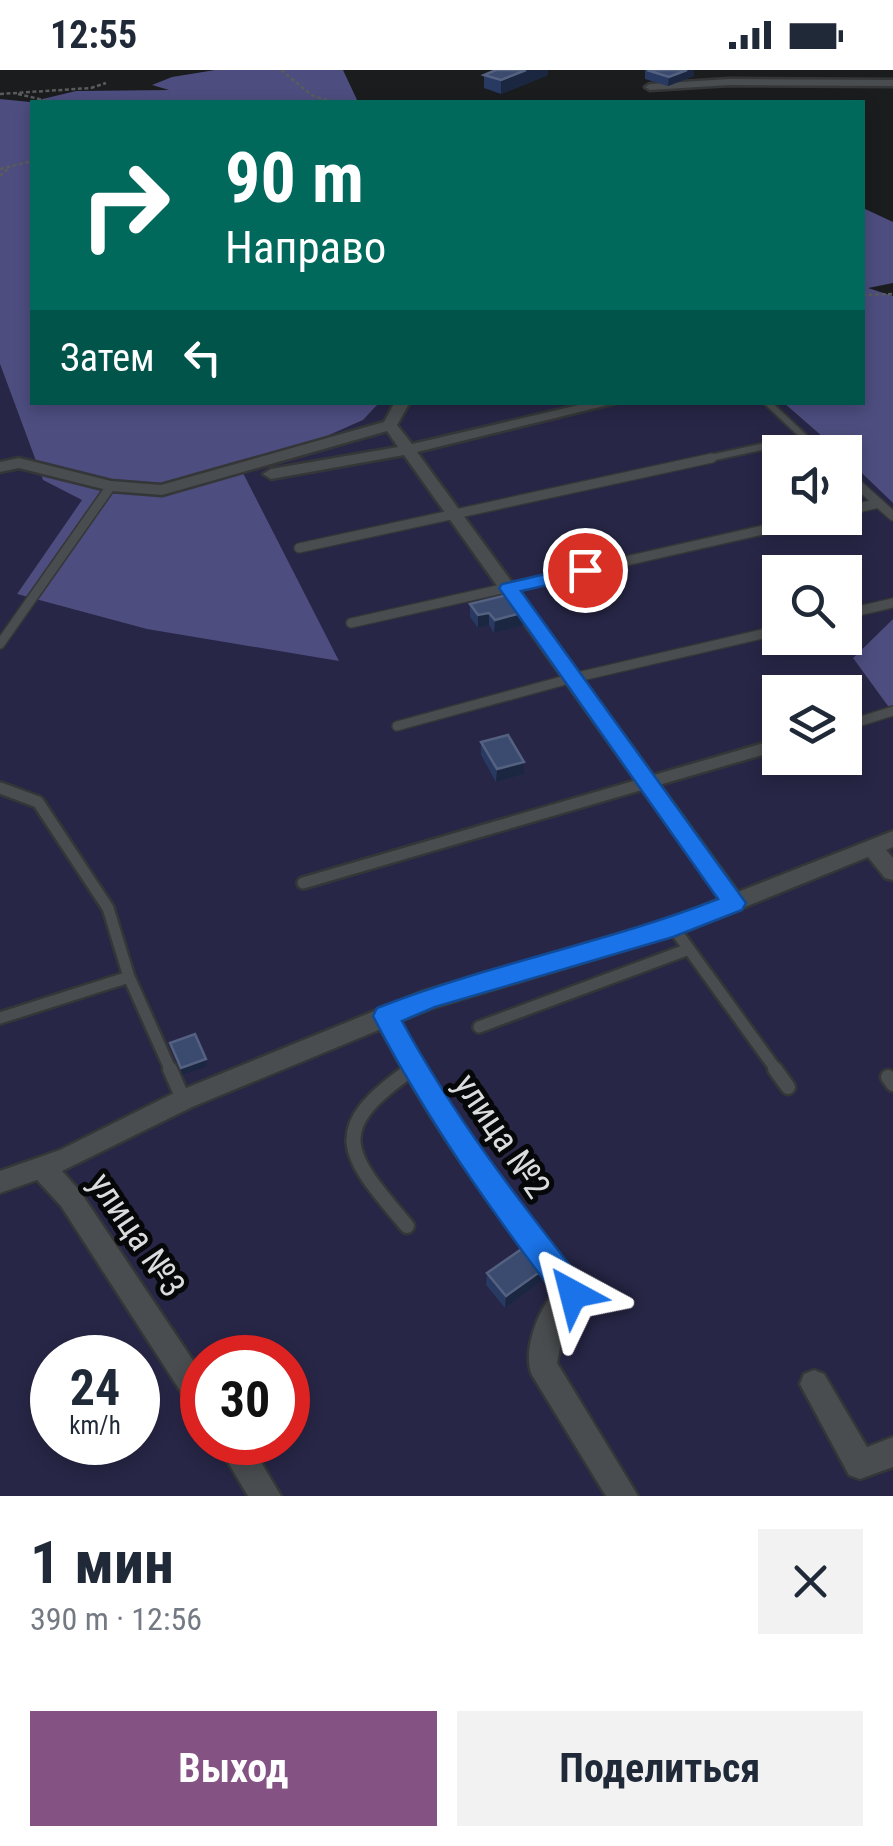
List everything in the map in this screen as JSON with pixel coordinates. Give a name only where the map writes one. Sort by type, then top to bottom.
[{"type":"street","points":[[650,87],[729,82],[893,83]]},
{"type":"street","points":[[0,467],[19,463],[111,486],[162,490],[390,425],[401,405]]},
{"type":"street","points":[[271,474],[410,449],[599,405]]},
{"type":"street","points":[[390,425],[734,903]]},
{"type":"street","points":[[0,1182],[68,1158],[183,1100],[428,999],[673,927],[883,844],[893,872]]},
{"type":"street","name":"улица №2","points":[[386,1016],[414,1068],[500,1200],[573,1294],[552,1314],[542,1365],[623,1496]]},
{"type":"street","name":"улица №3","points":[[40,1166],[70,1198],[180,1366]]},
{"type":"street","points":[[814,1384],[860,1464],[893,1452]]},
{"type":"street","points":[[246,1465],[266,1496]]},
{"type":"lane","points":[[770,405],[801,435]]},
{"type":"lane","points":[[299,548],[762,447]]},
{"type":"lane","points":[[0,644],[111,486]]},
{"type":"lane","points":[[862,488],[893,516]]},
{"type":"lane","points":[[862,507],[880,503]]},
{"type":"lane","points":[[350,624],[762,530]]},
{"type":"lane","points":[[862,610],[893,603]]},
{"type":"lane","points":[[397,726],[573,678],[762,634]]},
{"type":"lane","points":[[862,721],[893,712]]},
{"type":"lane","points":[[303,883],[762,749]]},
{"type":"lane","points":[[0,788],[38,802],[108,908],[129,977],[183,1100]]},
{"type":"lane","points":[[673,927],[788,1087]]},
{"type":"lane","points":[[478,1027],[689,949]]},
{"type":"lane","points":[[0,1018],[129,977]]},
{"type":"lane","name":"улица №2","points":[[407,1226],[361,1172],[351,1124],[359,1108],[380,1089],[414,1068]]},
{"type":"path","points":[[281,70],[313,96],[328,100]]},
{"type":"path","points":[[0,93],[91,88],[106,83]]},
{"type":"path","points":[[8,93],[42,100]]},
{"type":"path","points":[[0,169],[30,162]]},
{"type":"path","points":[[0,176],[12,166]]},
{"type":"path","points":[[865,295],[893,294]]},
{"type":"shaded area","points":[[215,70],[343,70],[357,100],[38,100],[76,91],[169,90],[152,85],[172,77]]},
{"type":"shaded area","points":[[0,99],[30,102],[30,405],[377,405],[363,420],[243,473],[339,661],[147,629],[17,594],[82,500],[43,480],[0,364]]},
{"type":"shaded area","points":[[865,209],[893,222],[893,283],[868,288],[893,296],[893,503],[862,473],[862,435],[821,435],[786,405],[865,405]]},
{"type":"shaded area","points":[[0,364],[43,480],[83,499],[17,594],[338,661],[242,472],[363,420],[377,405],[786,405],[821,435],[762,435],[762,535],[862,535],[862,473],[893,503],[893,619],[862,649],[862,555],[762,555],[762,655],[856,655],[853,658],[893,713],[893,1496],[0,1496]]},
{"type":"shaded area","points":[[893,619],[893,713],[853,658],[862,655],[862,649]]},
{"type":"building","points":[[496,70],[526,70],[501,80],[484,75]]},
{"type":"building","points":[[647,70],[687,70],[669,77]]},
{"type":"building","points":[[511,594],[525,612],[495,620],[489,613],[478,615],[470,604]]},
{"type":"building","points":[[508,735],[524,762],[497,769],[481,742]]},
{"type":"building","points":[[195,1034],[206,1059],[181,1068],[170,1043]]},
{"type":"building","points":[[523,1248],[541,1271],[506,1296],[487,1273]]},
{"type":"route","points":[[573,1294],[500,1200],[414,1068],[386,1016],[428,999],[673,927],[734,903],[508,588],[585,570]]}]
